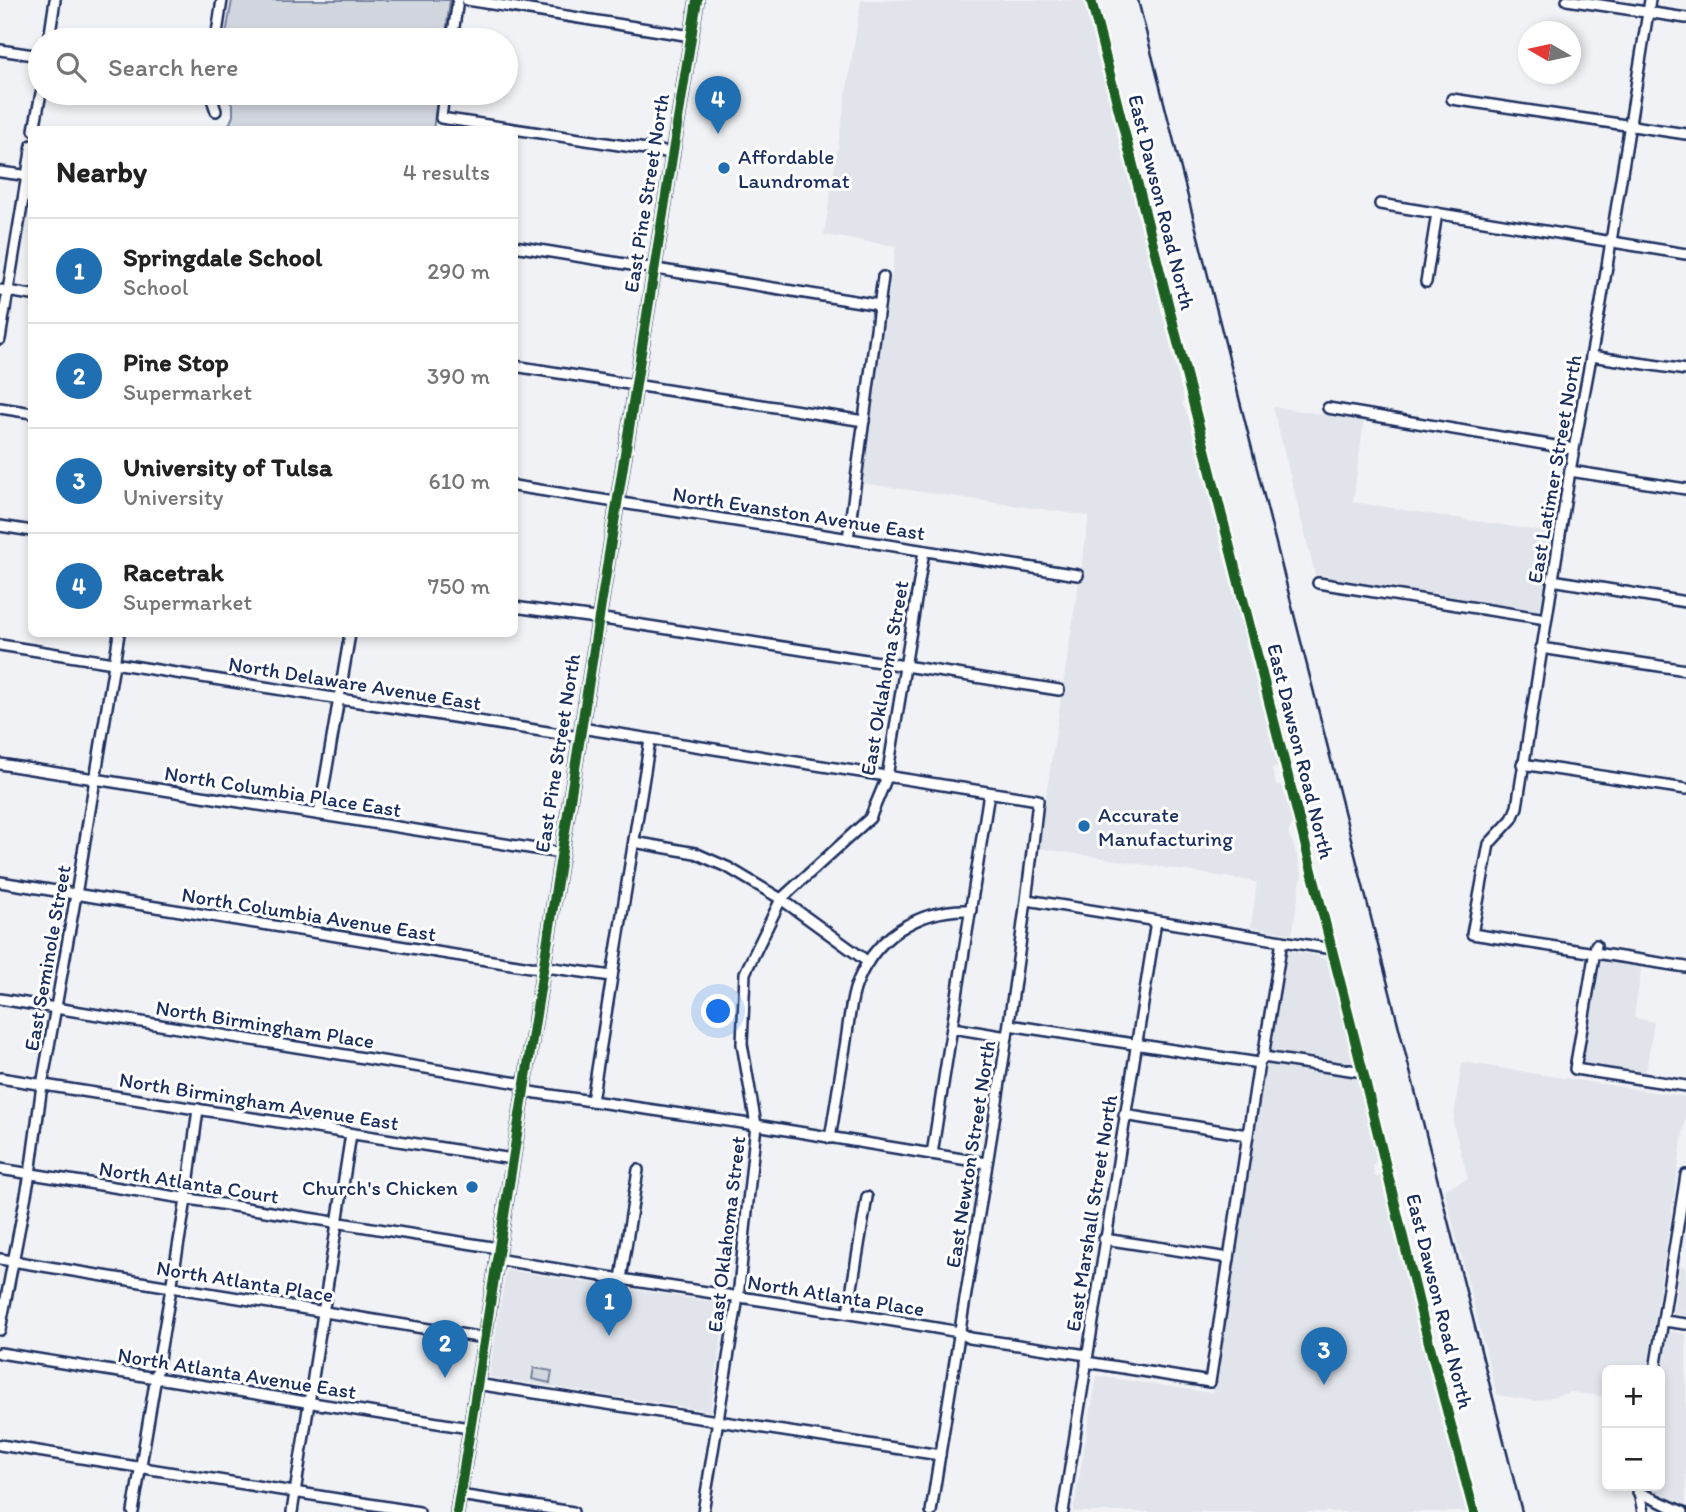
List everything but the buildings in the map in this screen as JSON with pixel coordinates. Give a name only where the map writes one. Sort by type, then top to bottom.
[{"type":"main road","name":"East Pine Street North","points":[[457,1512],[696,0]]},
{"type":"street","points":[[51,28],[55,0]]},
{"type":"street","points":[[218,28],[222,0]]},
{"type":"street","points":[[454,28],[458,0]]},
{"type":"street","points":[[467,0],[691,36]]},
{"type":"street","name":"East Dawson Road North","points":[[1091,0],[1474,1512]]},
{"type":"street","points":[[1567,0],[1686,18]]},
{"type":"street","name":"East Latimer Street North","points":[[1596,949],[1472,934],[1489,844],[1512,819],[1517,807],[1573,449],[1611,241],[1650,0]]},
{"type":"street","points":[[0,50],[28,54]]},
{"type":"street","points":[[1452,99],[1686,134]]},
{"type":"street","points":[[35,126],[39,105]]},
{"type":"street","points":[[214,105],[216,111]]},
{"type":"street","points":[[443,105],[441,118],[494,126]]},
{"type":"street","points":[[518,130],[672,153]]},
{"type":"street","points":[[0,172],[28,176]]},
{"type":"street","points":[[0,340],[4,291],[28,181]]},
{"type":"street","points":[[1381,204],[1686,254]]},
{"type":"street","points":[[1426,282],[1437,213]]},
{"type":"street","points":[[518,247],[879,305]]},
{"type":"street","points":[[848,539],[883,277]]},
{"type":"street","points":[[4,291],[28,294]]},
{"type":"street","points":[[1591,356],[1686,370]]},
{"type":"street","points":[[518,367],[864,421]]},
{"type":"street","points":[[0,408],[28,412]]},
{"type":"street","points":[[1328,408],[1573,449]]},
{"type":"street","points":[[1570,471],[1686,489]]},
{"type":"street","name":"North Evanston Avenue East","points":[[518,487],[1078,575]]},
{"type":"street","points":[[0,526],[28,530]]},
{"type":"street","name":"East Oklahoma Street","points":[[703,1512],[738,1297],[756,1125],[742,1044],[744,973],[781,899],[870,818],[887,777],[924,551]]},
{"type":"street","points":[[1552,580],[1686,602]]},
{"type":"street","points":[[1318,583],[1546,619]]},
{"type":"street","points":[[518,608],[1059,690]]},
{"type":"street","name":"East Seminole Street","points":[[0,1330],[30,1174],[55,1006],[119,637]]},
{"type":"street","points":[[319,814],[349,637]]},
{"type":"street","name":"North Delaware Avenue East","points":[[0,645],[339,698],[580,733],[650,740],[1038,800]]},
{"type":"street","points":[[1541,648],[1686,670]]},
{"type":"street","points":[[592,1101],[650,740]]},
{"type":"street","name":"North Columbia Place East","points":[[0,764],[561,853]]},
{"type":"street","points":[[1522,764],[1686,789]]},
{"type":"street","points":[[932,1154],[989,793]]},
{"type":"street","name":"East Newton Street North","points":[[931,1512],[1009,1025],[1038,800]]},
{"type":"street","points":[[634,842],[679,848],[711,858],[781,899],[868,962]]},
{"type":"street","name":"North Columbia Avenue East","points":[[0,882],[612,976]]},
{"type":"street","points":[[1027,900],[1332,948]]},
{"type":"street","points":[[830,1138],[854,992],[868,962],[885,941],[918,918],[952,909],[971,910]]},
{"type":"street","name":"East Marshall Street North","points":[[1063,1512],[1156,921]]},
{"type":"street","points":[[1104,1238],[1229,1258],[1247,1135],[1282,941]]},
{"type":"street","points":[[1686,967],[1596,949],[1575,1069],[1686,1086]]},
{"type":"street","name":"North Birmingham Place","points":[[0,999],[55,1006],[592,1101],[986,1163]]},
{"type":"street","points":[[1009,1025],[1136,1044],[1363,1072]]},
{"type":"street","points":[[953,1028],[1007,1037]]},
{"type":"street","name":"North Birmingham Avenue East","points":[[0,1078],[512,1159]]},
{"type":"street","points":[[133,1512],[186,1200],[198,1109]]},
{"type":"street","points":[[1124,1115],[1247,1135]]},
{"type":"street","points":[[292,1512],[351,1134]]},
{"type":"street","name":"North Atlanta Court","points":[[0,1169],[337,1222],[497,1253]]},
{"type":"street","points":[[621,1279],[638,1170]]},
{"type":"street","points":[[1657,1365],[1684,1205],[1686,1175]]},
{"type":"street","points":[[848,1312],[867,1197]]},
{"type":"street","name":"North Atlanta Place","points":[[497,1253],[621,1279],[848,1312],[959,1332],[970,1338],[1210,1382],[1229,1258]]},
{"type":"street","name":"North Atlanta Place","points":[[0,1259],[484,1338]]},
{"type":"street","points":[[1664,1321],[1686,1324]]},
{"type":"street","name":"North Atlanta Avenue East","points":[[0,1353],[469,1428]]},
{"type":"street","points":[[476,1384],[940,1455]]},
{"type":"street","points":[[0,1445],[419,1512]]},
{"type":"street","points":[[1638,1491],[1643,1512]]},
{"type":"street","points":[[1642,1491],[1683,1512]]},
{"type":"street","points":[[459,1495],[573,1512]]},
{"type":"shaded area","points":[[232,0],[450,0],[446,28],[227,28]]},
{"type":"shaded area","points":[[861,0],[1084,0],[1184,400],[1182,404],[1188,415],[1278,767],[1272,768],[1276,785],[1283,786],[1293,822],[1288,833],[1302,874],[1292,934],[1251,927],[1257,882],[1038,848],[1089,516],[861,483],[896,246],[824,235]]},
{"type":"shaded area","points":[[233,105],[436,105],[434,126],[228,126],[233,116]]},
{"type":"shaded area","points":[[1273,407],[1364,420],[1353,502],[1553,533],[1543,605],[1537,611],[1316,578]]},
{"type":"shaded area","points":[[1286,950],[1315,955],[1328,961],[1378,1159],[1373,1166],[1375,1177],[1382,1176],[1468,1512],[1073,1512],[1097,1376],[1212,1393],[1263,1066],[1266,1065],[1271,1048]]},
{"type":"shaded area","points":[[1599,959],[1642,964],[1634,1018],[1654,1022],[1645,1077],[1584,1066],[1580,1054]]},
{"type":"shaded area","points":[[1462,1062],[1686,1097],[1686,1116],[1648,1365],[1602,1365],[1602,1396],[1571,1392],[1536,1401],[1497,1395],[1444,1189],[1468,1179],[1453,1123]]},
{"type":"shaded area","points":[[1680,1266],[1686,1267],[1686,1316],[1673,1314]]},
{"type":"shaded area","points":[[506,1270],[727,1304],[710,1411],[489,1377]]},
{"type":"shaded area","points":[[1668,1331],[1686,1334],[1686,1510],[1651,1495],[1648,1491],[1665,1491],[1665,1365],[1662,1365]]},
{"type":"shaded area","points":[[534,1368],[552,1371],[550,1383],[532,1379]]},
{"type":"railway","points":[[1138,0],[1522,1512]]},
{"type":"cycle path","points":[[457,1512],[697,0]]},
{"type":"cycle path","points":[[1091,0],[1363,1072],[1423,1320],[1474,1512]]},
{"type":"place","name":"Racetrak","points":[[718,134]]},
{"type":"place","name":"Affordable Laundromat","points":[[724,168]]},
{"type":"place","name":"Accurate Manufacturing","points":[[1084,826]]},
{"type":"place","name":"Church's Chicken","points":[[472,1187]]},
{"type":"place","name":"Springdale School","points":[[609,1336]]},
{"type":"place","name":"Pine Stop","points":[[445,1378]]},
{"type":"place","name":"University of Tulsa","points":[[1324,1385]]}]
